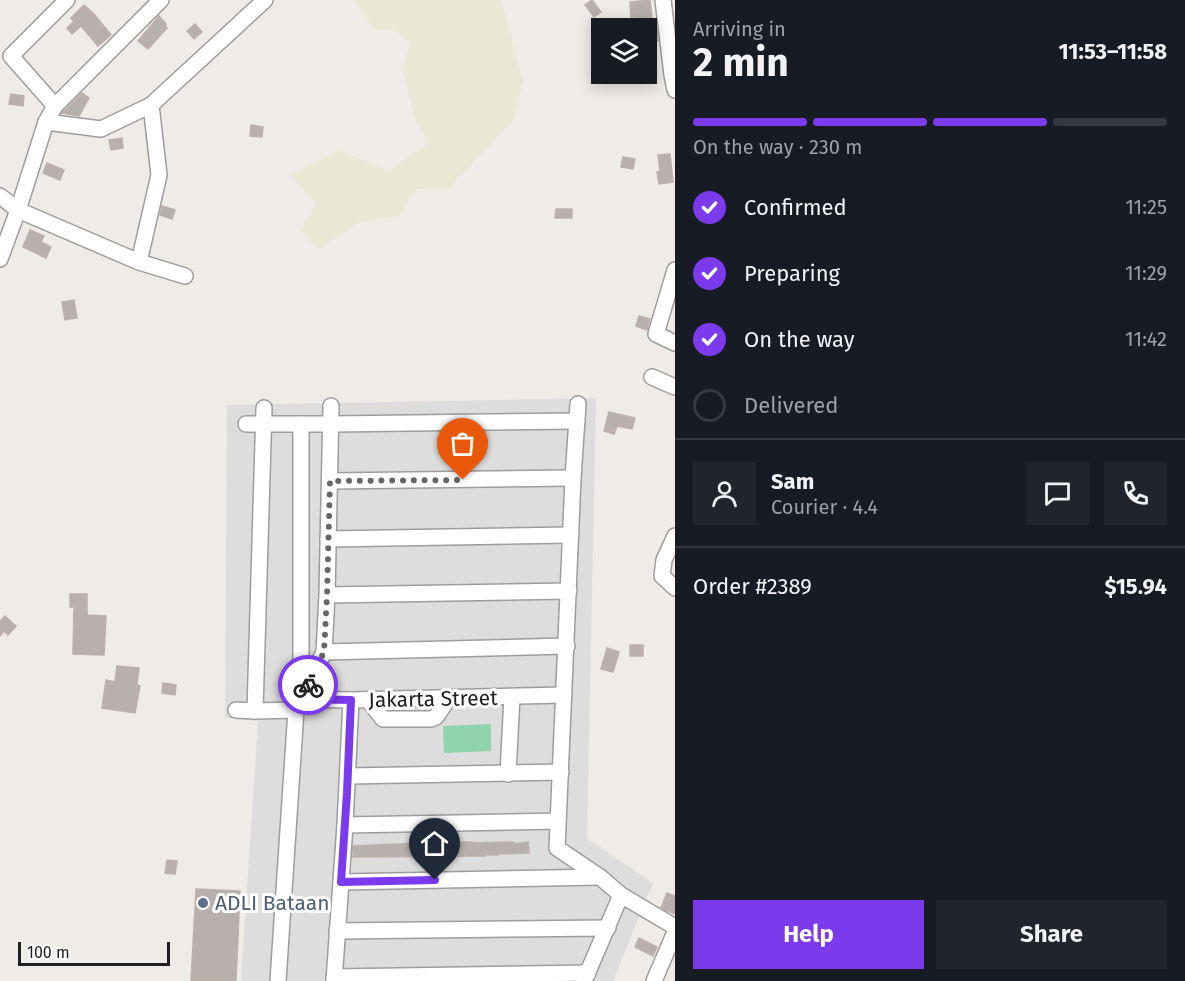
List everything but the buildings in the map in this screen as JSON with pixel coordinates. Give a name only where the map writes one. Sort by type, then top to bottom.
[{"type":"street","points":[[55,106],[11,56],[67,0]]},
{"type":"street","points":[[0,259],[46,122],[55,106],[161,0]]},
{"type":"street","points":[[46,122],[101,129],[151,105],[265,0]]},
{"type":"street","points":[[667,6],[674,80]]},
{"type":"street","points":[[139,262],[159,175],[151,105]]},
{"type":"street","points":[[0,196],[18,210],[139,262],[185,276]]},
{"type":"street","points":[[675,270],[656,334],[675,343]]},
{"type":"street","points":[[652,377],[675,387]]},
{"type":"street","points":[[578,404],[557,848],[600,877],[621,895],[675,927]]},
{"type":"street","points":[[298,705],[324,652],[331,406]]},
{"type":"street","points":[[255,711],[264,408]]},
{"type":"street","points":[[246,424],[577,421]]},
{"type":"street","points":[[278,981],[298,705],[302,424]]},
{"type":"street","points":[[330,481],[573,478]]},
{"type":"street","points":[[328,539],[571,535]]},
{"type":"street","points":[[675,536],[664,560],[662,576],[675,588]]},
{"type":"street","points":[[327,595],[569,591]]},
{"type":"street","points":[[324,652],[567,646]]},
{"type":"street","name":"Jakarta Street","points":[[236,710],[255,711],[351,700],[564,695]]},
{"type":"street","points":[[508,774],[512,697]]},
{"type":"street","points":[[351,700],[334,979],[586,977],[621,895]]},
{"type":"street","points":[[348,776],[561,772]]},
{"type":"street","points":[[345,825],[558,821]]},
{"type":"street","points":[[341,882],[600,877]]},
{"type":"street","points":[[337,932],[608,928]]},
{"type":"street","points":[[654,981],[675,932]]},
{"type":"shaded area","points":[[353,0],[501,0],[523,80],[514,119],[449,188],[416,189],[399,216],[357,223],[318,249],[301,231],[316,204],[290,175],[339,150],[388,171],[429,144],[414,116],[403,71],[410,41],[393,29],[375,30]]},
{"type":"shaded area","points":[[596,398],[587,838],[653,883],[613,981],[241,981],[258,721],[225,718],[227,405]]},
{"type":"green space","points":[[491,724],[491,751],[444,753],[443,726]]},
{"type":"way so far","points":[[308,685],[324,652],[330,481],[463,480]]},
{"type":"place","name":"ADLI Bataan","points":[[203,903]]},
{"type":"route","points":[[308,685],[301,699],[351,700],[341,882],[435,880]]}]
